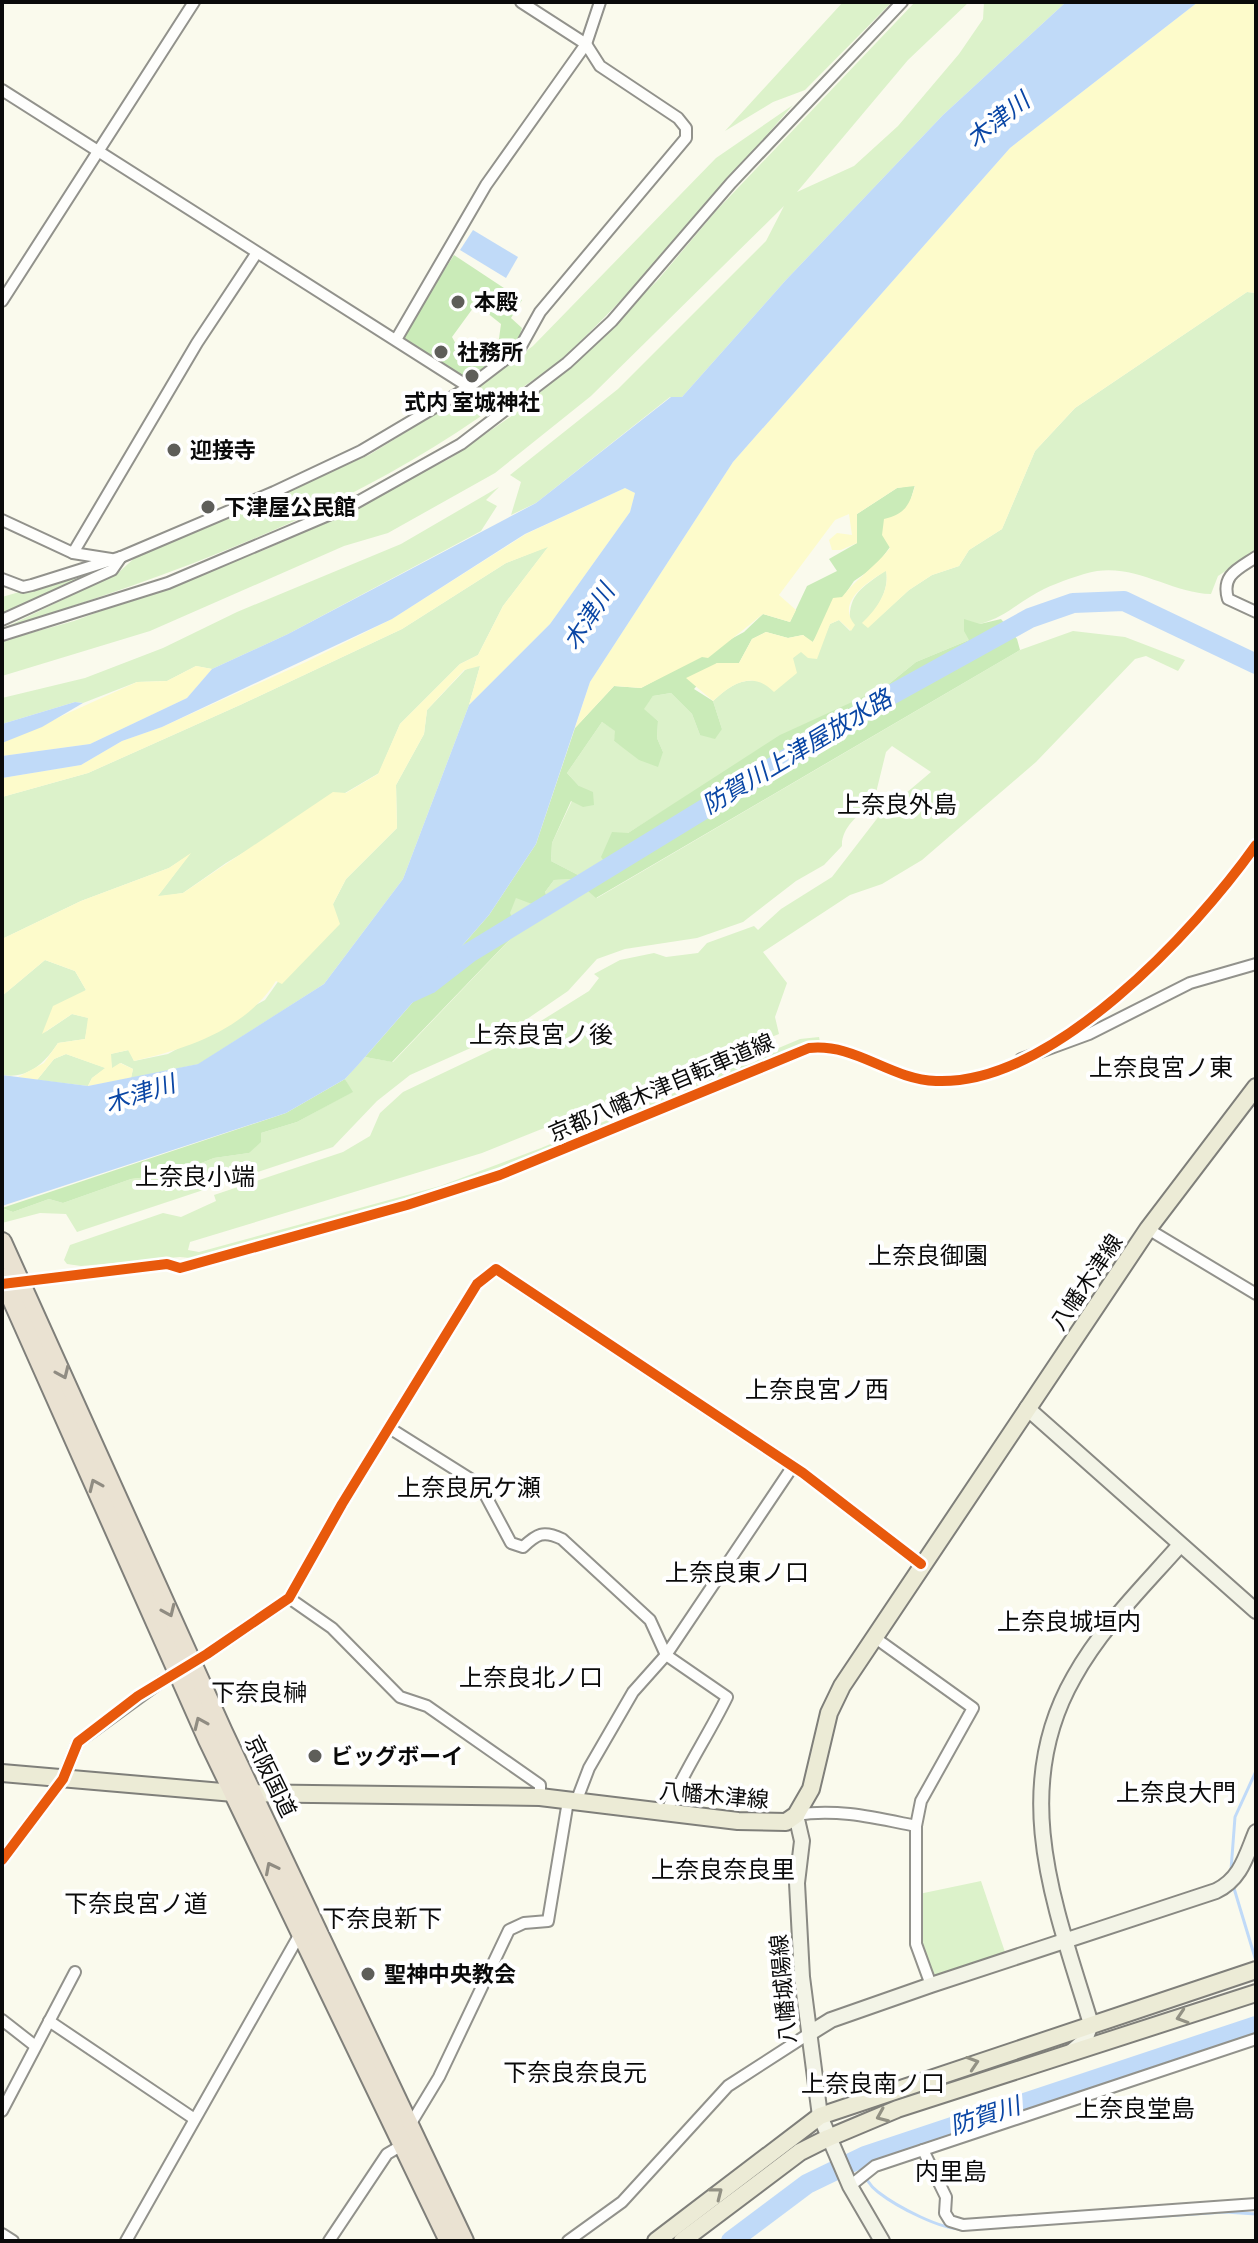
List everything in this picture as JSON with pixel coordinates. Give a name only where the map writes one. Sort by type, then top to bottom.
[{"type":"highway","name":"京阪国道","points":[[2,1242],[23,1304],[234,1793],[449,2241]]},
{"type":"highway","name":"京阪国道","points":[[2,1277],[23,1304],[464,2241]]},
{"type":"main road","name":"八幡木津線","points":[[2,1773],[234,1793],[540,1797],[666,1813],[786,1822],[796,1815],[811,1789],[829,1713],[874,1637],[1148,1229],[1256,1087]]},
{"type":"main road","points":[[656,2241],[820,2116],[1256,1970]]},
{"type":"main road","points":[[682,2241],[800,2152],[831,2146],[897,2109],[1256,1993]]},
{"type":"street","points":[[2,579],[23,587],[182,534],[361,451],[469,387],[520,348],[548,302],[686,138],[686,128],[678,118],[600,66],[586,44],[521,2]]},
{"type":"street","points":[[397,338],[486,185],[586,44],[599,5],[613,2]]},
{"type":"street","points":[[2,635],[168,583],[352,505],[461,444],[567,363],[612,321],[731,183],[902,2]]},
{"type":"street","points":[[2,301],[189,3]]},
{"type":"street","points":[[2,90],[358,319],[397,338],[469,387]]},
{"type":"street","points":[[73,553],[197,343],[256,254]]},
{"type":"street","points":[[2,520],[73,553],[117,558]]},
{"type":"street","points":[[1256,557],[1229,575],[1224,586],[1228,599],[1256,612]]},
{"type":"street","points":[[2,620],[112,570],[117,558]]},
{"type":"street","points":[[1021,1059],[1089,1034],[1190,983],[1256,964]]},
{"type":"street","points":[[1148,1229],[1256,1294]]},
{"type":"street","points":[[207,1654],[289,1598],[477,1284],[496,1269],[793,1466],[921,1564]]},
{"type":"street","points":[[1027,1408],[1256,1611]]},
{"type":"street","points":[[391,1429],[480,1485],[511,1543],[523,1547],[538,1534],[549,1533],[562,1539],[650,1620],[666,1655],[727,1697],[707,1738],[680,1780],[666,1813]]},
{"type":"street","points":[[410,2125],[439,2077],[509,1930],[524,1923],[548,1921],[572,1802],[607,1735],[633,1692],[666,1655],[793,1466]]},
{"type":"street","points":[[1067,2054],[1085,2040],[1091,2024],[1042,1853],[1043,1781],[1058,1715],[1072,1679],[1100,1637],[1180,1545]]},
{"type":"street","points":[[289,1598],[332,1628],[400,1697],[427,1706],[540,1785],[540,1797]]},
{"type":"street","points":[[874,1637],[973,1708],[921,1801],[916,1826],[916,1944],[931,1985]]},
{"type":"street","points":[[2,1860],[63,1779],[78,1742],[162,1681]]},
{"type":"street","points":[[796,1815],[816,1812],[856,1815],[916,1826]]},
{"type":"street","name":"八幡城陽線","points":[[796,1815],[802,1841],[797,1883],[820,2116],[850,2186],[882,2241]]},
{"type":"street","points":[[568,2241],[622,2202],[728,2086],[757,2063],[831,2020],[1231,1883],[1256,1832]]},
{"type":"street","points":[[126,2241],[302,1930]]},
{"type":"street","points":[[2,2111],[75,1972]]},
{"type":"street","points":[[2,2020],[34,2045]]},
{"type":"street","points":[[49,2021],[193,2118]]},
{"type":"street","points":[[850,2186],[875,2166],[1256,2039]]},
{"type":"street","points":[[329,2241],[387,2154],[404,2144]]},
{"type":"street","points":[[923,2150],[946,2197],[945,2213],[950,2221],[963,2225],[1256,2204]]},
{"type":"street","points":[[2,2234],[13,2241]]},
{"type":"green space","points":[[843,2],[892,2],[805,90],[773,102],[725,131]]},
{"type":"green space","points":[[915,2],[969,2],[908,60],[797,192],[854,166],[898,126],[959,54],[983,19],[984,2],[1066,2],[943,115],[785,281],[682,397],[670,397],[536,503],[511,515],[521,482],[510,475],[618,389],[766,241],[784,206],[591,396],[495,473],[388,533],[344,546],[150,631],[2,676],[2,641],[74,621],[267,549],[449,459],[526,406],[657,281],[716,211]]},
{"type":"green space","points":[[793,105],[654,265],[565,356],[443,441],[384,476],[261,536],[133,585],[2,629],[118,573],[139,554],[369,455],[458,400],[533,346],[716,158]]},
{"type":"green space","points":[[454,255],[522,300],[511,318],[522,328],[518,342],[489,365],[487,359],[498,346],[501,324],[476,304],[452,337],[457,346],[469,343],[481,355],[486,369],[463,381],[401,337]]},
{"type":"green space","points":[[1247,292],[1256,293],[1256,551],[1218,576],[1211,594],[1112,570],[1091,572],[1056,584],[980,624],[969,640],[916,662],[885,687],[698,789],[628,833],[601,876],[580,876],[551,861],[552,843],[579,786],[567,773],[602,722],[616,731],[614,741],[624,748],[663,752],[657,738],[658,721],[643,709],[653,696],[671,693],[692,714],[700,735],[722,729],[713,701],[719,696],[742,682],[764,682],[801,651],[818,650],[830,624],[839,620],[850,631],[851,609],[857,594],[886,570],[886,585],[881,599],[863,623],[868,627],[909,590],[932,575],[959,566],[969,550],[1002,529],[1035,451],[1075,408]]},
{"type":"green space","points":[[915,485],[908,509],[899,516],[890,547],[876,566],[854,581],[812,643],[803,635],[788,638],[766,632],[752,639],[739,663],[717,663],[694,689],[713,701],[722,729],[715,739],[700,735],[692,714],[671,693],[653,696],[644,709],[658,721],[657,738],[663,752],[658,767],[639,760],[614,741],[615,731],[602,722],[567,773],[579,786],[593,792],[594,805],[583,807],[571,801],[552,843],[551,861],[580,876],[601,876],[606,864],[601,857],[612,832],[628,833],[780,735],[885,687],[916,662],[969,640],[964,631],[964,619],[980,624],[1001,619],[1017,639],[1020,650],[596,898],[574,879],[554,880],[545,892],[553,912],[516,898],[510,913],[518,931],[392,1062],[365,1057],[489,915],[536,844],[575,728],[614,686],[641,688],[744,632],[763,614],[790,622],[807,586],[837,571],[829,559],[857,543],[857,514],[897,488]]},
{"type":"green space","points":[[499,487],[486,500],[497,506],[481,531],[288,634],[212,669],[196,666],[167,681],[137,682],[83,703],[75,702],[2,724],[2,698],[85,678],[163,648],[237,612],[401,544]]},
{"type":"green space","points":[[549,546],[503,606],[478,655],[460,664],[400,724],[379,773],[226,863],[183,893],[157,897],[189,855],[169,868],[81,901],[2,939],[2,797],[88,773],[240,705],[402,629],[506,563]]},
{"type":"green space","points":[[105,567],[2,616],[2,597]]},
{"type":"green space","points":[[1073,631],[1125,637],[1185,660],[1178,671],[1146,656],[1135,659],[1036,762],[922,860],[882,884],[850,895],[763,952],[787,983],[775,1017],[779,1034],[482,1153],[190,1242],[188,1250],[199,1252],[440,1186],[541,1148],[800,1039],[819,1037],[820,1042],[769,1057],[544,1156],[439,1192],[200,1259],[180,1257],[81,1266],[67,1264],[64,1260],[70,1245],[163,1213],[181,1217],[216,1201],[214,1195],[343,1152],[370,1136],[380,1113],[403,1092],[504,1044],[589,991],[599,978],[594,974],[620,960],[654,953],[666,957],[698,953],[707,943],[754,926],[758,930],[781,909],[832,877],[879,816],[931,772],[892,746],[886,752],[873,805],[852,822],[844,833],[842,846],[824,865],[796,881],[743,922],[697,938],[625,949],[597,959],[568,991],[511,1030],[410,1075],[377,1101],[333,1147],[77,1232],[66,1214],[40,1213],[2,1223],[2,1208],[13,1212],[49,1199],[63,1203],[131,1179],[173,1174],[214,1158],[249,1153],[261,1133],[297,1122],[352,1092],[345,1079],[365,1057],[393,1062],[518,931],[509,913],[516,897],[552,912],[545,892],[554,880],[574,879],[597,898],[1020,650]]},
{"type":"green space","points":[[480,666],[469,705],[403,879],[324,984],[199,1064],[131,1078],[133,1069],[121,1063],[112,1069],[110,1054],[129,1050],[134,1061],[168,1054],[265,1000],[333,904],[346,879],[397,828],[396,785],[424,734],[427,710],[465,670]]},
{"type":"green space","points":[[45,960],[75,971],[86,990],[44,1033],[72,1014],[89,1018],[85,1039],[58,1043],[41,1063],[27,1072],[2,1075],[2,996]]},
{"type":"green space","points":[[66,1054],[106,1068],[92,1078],[88,1086],[37,1080],[54,1059]]},
{"type":"green space","points":[[345,1079],[353,1092],[297,1122],[261,1133],[261,1142],[249,1153],[214,1158],[173,1174],[131,1179],[63,1203],[49,1199],[13,1212],[2,1208],[286,1113]]},
{"type":"green space","points":[[981,1881],[1006,1955],[937,1976],[929,1969],[921,1950],[919,1894]]},
{"type":"sand","points":[[1198,2],[1256,2],[1256,293],[1247,292],[1075,408],[1035,451],[1002,529],[969,550],[959,566],[932,575],[909,590],[868,628],[862,623],[881,600],[886,586],[886,571],[871,580],[852,600],[849,608],[855,625],[851,631],[839,620],[830,624],[817,659],[808,658],[801,652],[793,658],[797,673],[774,692],[766,685],[750,680],[735,684],[713,701],[686,678],[717,663],[739,663],[752,639],[766,632],[788,638],[803,635],[813,642],[833,598],[842,597],[890,548],[882,535],[884,519],[897,515],[905,508],[915,486],[897,488],[857,514],[857,543],[841,550],[832,550],[829,540],[837,533],[852,535],[849,514],[835,520],[779,595],[796,610],[790,622],[763,614],[708,658],[702,657],[641,688],[614,686],[575,728],[590,682],[733,462],[1010,148]]},
{"type":"sand","points":[[625,488],[635,493],[630,512],[550,624],[469,705],[480,666],[464,670],[427,710],[424,734],[396,785],[397,828],[346,879],[333,904],[340,924],[282,984],[276,981],[249,1012],[194,1043],[134,1061],[128,1050],[111,1054],[112,1068],[120,1063],[133,1069],[131,1078],[88,1086],[92,1078],[105,1068],[66,1054],[54,1059],[37,1080],[18,1077],[44,1063],[58,1043],[85,1039],[88,1018],[72,1014],[42,1034],[53,1006],[86,990],[75,971],[45,960],[2,996],[2,939],[81,901],[169,868],[191,853],[158,896],[183,893],[333,792],[346,793],[378,774],[400,724],[460,664],[478,655],[503,606],[548,547],[506,563],[402,629],[88,773],[2,797],[2,778],[81,765],[122,741],[162,727],[306,662],[392,619],[526,534]]},
{"type":"sand","points":[[196,666],[212,669],[187,698],[90,744],[2,756],[2,743],[137,682],[167,681]]},
{"type":"water","name":"木津川","points":[[1066,2],[1198,2],[1010,148],[733,462],[590,682],[536,844],[489,915],[358,1065],[345,1079],[286,1113],[2,1206],[2,1075],[88,1086],[198,1064],[324,984],[403,879],[469,705],[550,624],[630,512],[635,493],[625,488],[525,534],[392,619],[162,727],[122,741],[81,765],[2,778],[2,756],[90,744],[187,698],[212,669],[288,634],[536,503],[671,397],[682,397],[785,281],[943,115]]},
{"type":"water","points":[[473,230],[518,257],[506,278],[460,250]]},
{"type":"water","points":[[75,702],[83,703],[42,727],[2,743],[2,724]]},
{"type":"waterway","name":"防賀川上津屋放水路","points":[[403,996],[429,984],[469,953],[889,696],[1030,618],[1073,603],[1124,601],[1256,664]]},
{"type":"waterway","points":[[1231,1870],[1235,1817],[1256,1771]]},
{"type":"waterway","points":[[1233,1885],[1256,1961]]},
{"type":"waterway","name":"防賀川","points":[[731,2241],[807,2184],[865,2156],[1256,2026]]},
{"type":"waterway","points":[[857,2160],[871,2185],[886,2198],[932,2222],[965,2229]]},
{"type":"waterway","points":[[1104,2220],[1225,2212],[1256,2214]]},
{"type":"cycle path","name":"京都八幡木津自転車道線","points":[[2,1284],[167,1264],[180,1268],[407,1205],[500,1175],[809,1048],[842,1051],[919,1079],[936,1081],[981,1076],[1026,1058],[1072,1031],[1117,997],[1197,919],[1256,845]]},
{"type":"cycle path","points":[[2,1860],[63,1779],[78,1742],[138,1696],[289,1598],[342,1504],[477,1284],[496,1269],[803,1473],[921,1564]]},
{"type":"place","name":"本殿","points":[[458,302]]},
{"type":"place","name":"社務所","points":[[441,352]]},
{"type":"place","name":"式内 室城神社","points":[[472,376]]},
{"type":"place","name":"迎接寺","points":[[174,450]]},
{"type":"place","name":"下津屋公民館","points":[[208,507]]},
{"type":"place","name":"ビッグボーイ","points":[[315,1756]]},
{"type":"place","name":"聖神中央教会","points":[[368,1974]]},
{"type":"district","name":"上奈良外島","points":[[897,805]]},
{"type":"district","name":"上奈良宮ノ後","points":[[541,1035]]},
{"type":"district","name":"上奈良宮ノ東","points":[[1161,1068]]},
{"type":"district","name":"上奈良小端","points":[[195,1177]]},
{"type":"district","name":"上奈良御園","points":[[928,1256]]},
{"type":"district","name":"上奈良宮ノ西","points":[[817,1390]]},
{"type":"district","name":"上奈良尻ケ瀬","points":[[469,1488]]},
{"type":"district","name":"上奈良東ノ口","points":[[737,1573]]},
{"type":"district","name":"上奈良城垣内","points":[[1069,1622]]},
{"type":"district","name":"上奈良北ノ口","points":[[531,1678]]},
{"type":"district","name":"下奈良榊","points":[[259,1693]]},
{"type":"district","name":"上奈良大門","points":[[1176,1793]]},
{"type":"district","name":"上奈良奈良里","points":[[723,1870]]},
{"type":"district","name":"下奈良宮ノ道","points":[[136,1904]]},
{"type":"district","name":"下奈良新下","points":[[382,1919]]},
{"type":"district","name":"下奈良奈良元","points":[[575,2073]]},
{"type":"district","name":"上奈良南ノ口","points":[[873,2084]]},
{"type":"district","name":"上奈良堂島","points":[[1135,2109]]},
{"type":"district","name":"内里島","points":[[951,2172]]}]
